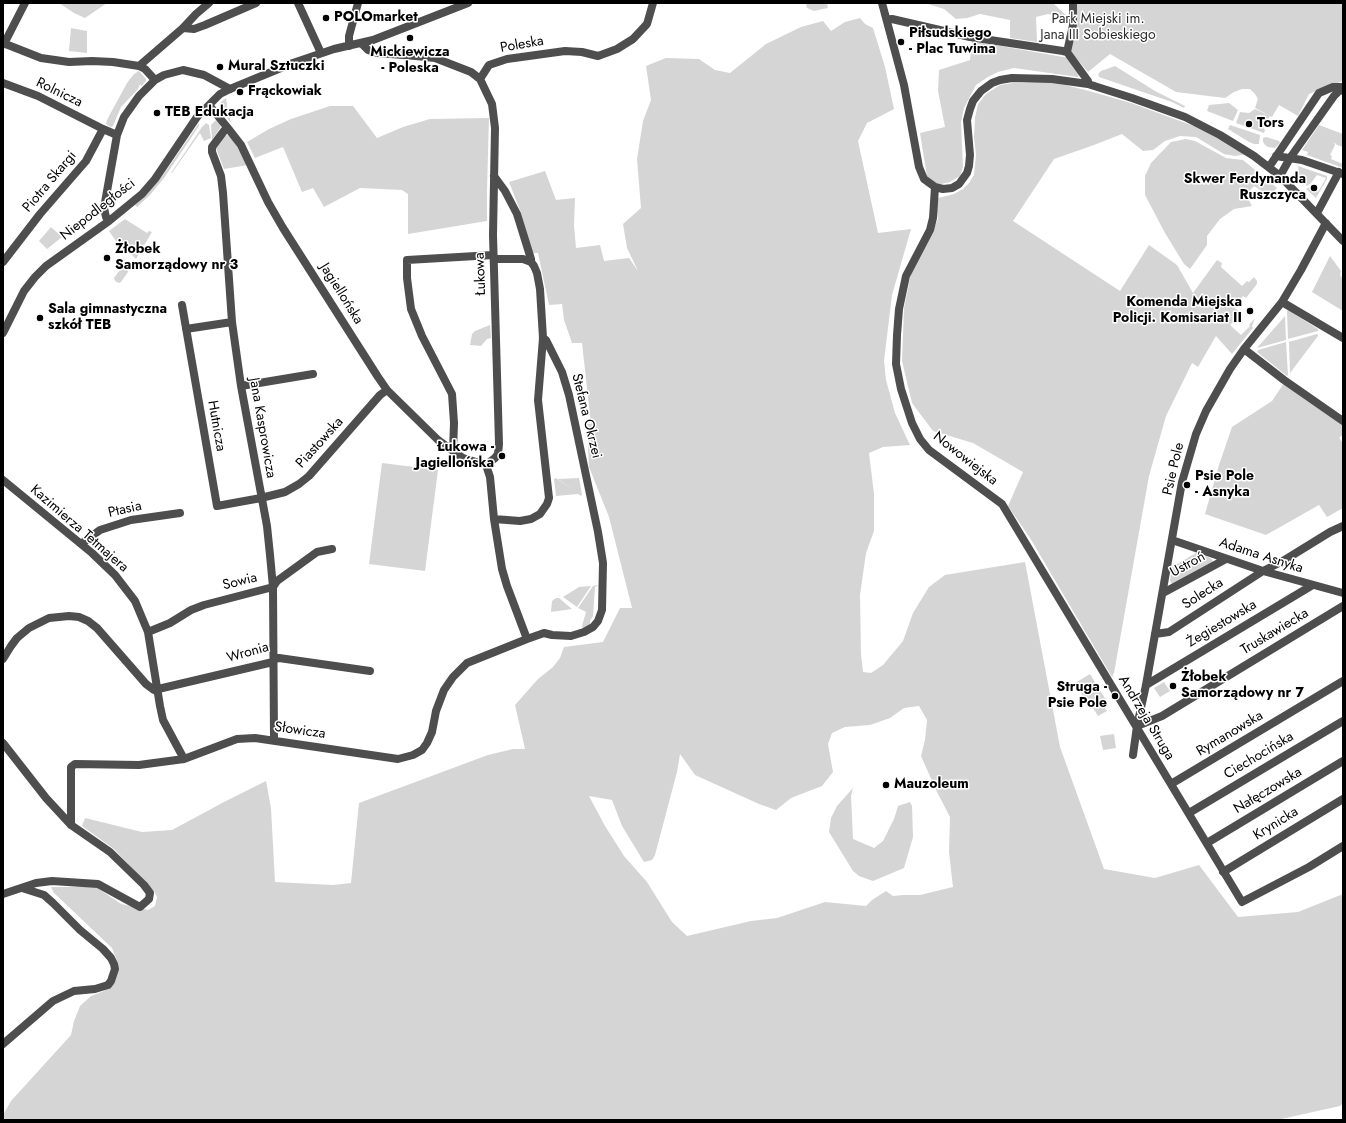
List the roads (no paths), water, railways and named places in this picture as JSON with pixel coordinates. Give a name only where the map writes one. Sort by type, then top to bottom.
[{"type":"street","points":[[25,3],[4,44],[41,58],[69,62],[113,62],[139,66],[145,69],[155,80]]},
{"type":"street","points":[[139,66],[209,3]]},
{"type":"street","points":[[182,28],[194,29],[256,3]]},
{"type":"street","points":[[298,3],[321,53]]},
{"type":"street","points":[[349,46],[349,36],[358,3]]},
{"type":"street","name":"Niepodległości","points":[[3,333],[24,292],[35,277],[46,266],[131,203],[155,179],[197,118],[220,94],[293,63],[334,49],[373,40],[468,3]]},
{"type":"street","name":"Poleska","points":[[480,79],[489,66],[507,59],[565,51],[582,52],[598,56],[617,49],[633,39],[647,24],[653,3]]},
{"type":"street","points":[[882,3],[904,85],[919,167],[924,179],[935,187],[943,189],[952,188],[959,184],[967,173],[970,155],[967,120],[973,101],[981,91],[992,83],[1000,80],[1012,78],[1052,79],[1088,84],[1132,98],[1185,117],[1220,135],[1269,166],[1343,241]]},
{"type":"street","points":[[1067,52],[1073,26],[1073,3]]},
{"type":"street","points":[[887,20],[892,19],[970,37],[1033,45],[1067,52],[1088,80],[1088,84]]},
{"type":"street","points":[[360,43],[368,50],[377,53],[435,58],[471,72],[480,79]]},
{"type":"street","points":[[96,230],[104,208],[117,135],[124,117],[129,108],[155,80],[164,75],[182,70],[190,71],[210,78],[230,89]]},
{"type":"street","name":"Łukowa","points":[[480,79],[492,104],[496,128],[494,176],[494,258],[499,444],[498,454],[486,465]]},
{"type":"street","name":"Rolnicza","points":[[3,83],[38,96],[103,129]]},
{"type":"street","points":[[1269,166],[1319,94],[1333,87],[1343,88]]},
{"type":"street","points":[[1280,176],[1290,158],[1334,96],[1343,88]]},
{"type":"street","name":"Jagiellońska","points":[[209,105],[228,127],[241,146],[265,196],[283,228],[387,390],[438,440],[463,458],[486,465]]},
{"type":"street","name":"Jana Kasprowicza","points":[[228,127],[212,147],[221,176],[232,322],[241,386],[267,526],[273,587],[274,740]]},
{"type":"street","points":[[103,129],[117,135]]},
{"type":"street","name":"Piotra Skargi","points":[[3,262],[40,214],[86,161],[103,129]]},
{"type":"street","points":[[1276,156],[1302,160],[1341,173],[1317,213]]},
{"type":"street","points":[[494,176],[505,191],[517,214],[531,262],[537,273],[540,289],[543,338],[538,400],[549,498],[540,514],[531,519],[520,521],[494,519]]},
{"type":"street","name":"Nowowiejska","points":[[935,187],[933,218],[930,230],[906,276],[899,309],[896,335],[896,364],[912,423],[920,439],[929,450],[1002,504],[1047,578]]},
{"type":"street","points":[[104,208],[106,217],[109,220]]},
{"type":"street","name":"Psie Pole","points":[[1133,755],[1182,482],[1196,434],[1206,411],[1218,390],[1244,349],[1282,302],[1326,223]]},
{"type":"street","points":[[453,451],[454,423],[452,394],[422,336],[411,309],[407,278],[407,260],[494,258],[523,259],[531,262]]},
{"type":"street","points":[[1282,302],[1343,338]]},
{"type":"street","name":"Hutnicza","points":[[182,305],[217,506],[261,498]]},
{"type":"street","points":[[186,329],[232,322]]},
{"type":"street","name":"Stefana Okrzei","points":[[527,638],[544,633],[571,636],[589,630],[598,621],[602,610],[603,563],[598,532],[569,395],[562,372],[546,340],[543,338]]},
{"type":"street","points":[[1244,349],[1284,380],[1343,421]]},
{"type":"street","points":[[241,386],[313,374]]},
{"type":"street","name":"Piastowska","points":[[261,498],[285,492],[309,476],[380,395],[387,390]]},
{"type":"street","points":[[486,465],[490,477],[494,519],[502,569],[527,638]]},
{"type":"street","name":"Kazimierza Tetmajera","points":[[3,480],[81,544],[126,587],[135,601],[148,632],[163,720],[184,759]]},
{"type":"street","name":"Ptasia","points":[[81,544],[100,530],[131,520],[180,513]]},
{"type":"street","name":"Solecka","points":[[1155,634],[1169,632],[1263,571],[1343,526]]},
{"type":"street","name":"Adama Asnyka","points":[[1172,540],[1311,586],[1343,593]]},
{"type":"street","name":"Sowia","points":[[148,632],[170,623],[191,610],[204,605],[273,587],[277,581],[317,552],[332,549]]},
{"type":"street","name":"Ustroń","points":[[1163,593],[1226,559]]},
{"type":"street","name":"Andrzeja Struga","points":[[1047,578],[1242,902],[1309,867],[1343,846]]},
{"type":"street","name":"Żegiestowska","points":[[1146,685],[1311,586]]},
{"type":"street","name":"Truskawiecka","points":[[1137,726],[1162,716],[1343,606]]},
{"type":"street","points":[[3,659],[17,638],[39,622],[59,616],[79,617],[88,621],[97,628],[146,684],[157,690]]},
{"type":"street","name":"Słowicza","points":[[71,825],[71,767],[75,764],[139,765],[184,759],[237,739],[255,738],[398,758],[413,755],[422,750],[427,743],[432,732],[436,711],[444,690],[453,677],[467,663],[527,638]]},
{"type":"street","name":"Wronia","points":[[157,690],[273,662],[278,658],[370,671]]},
{"type":"street","name":"Rymanowska","points":[[1171,784],[1343,681]]},
{"type":"street","name":"Ciechocińska","points":[[1189,813],[1343,721]]},
{"type":"street","points":[[3,743],[46,798],[71,825],[110,852],[120,861],[144,885],[150,893],[150,899],[140,906],[98,884],[52,881],[30,884],[3,894]]},
{"type":"street","name":"Nałęczowska","points":[[1207,843],[1343,762]]},
{"type":"street","name":"Krynicka","points":[[1223,872],[1343,798]]},
{"type":"street","points":[[3,1044],[53,1001],[74,991],[95,989],[108,985],[115,969],[111,958],[103,949],[80,930],[49,899],[44,895],[22,888]]},
{"type":"place","name":"POLOmarket","points":[[326,18]]},
{"type":"place","name":"Mickiewicza - Poleska","points":[[410,38]]},
{"type":"place","name":"Piłsudskiego - Plac Tuwima","points":[[901,42]]},
{"type":"place","name":"Mural Sztuczki","points":[[220,67]]},
{"type":"place","name":"Frąckowiak","points":[[240,92]]},
{"type":"place","name":"TEB Edukacja","points":[[157,113]]},
{"type":"place","name":"Tors","points":[[1249,124]]},
{"type":"place","name":"Skwer Ferdynanda Ruszczyca","points":[[1314,188]]},
{"type":"place","name":"Żłobek Samorządowy nr 3","points":[[107,258]]},
{"type":"place","name":"Komenda Miejska Policji. Komisariat II","points":[[1250,311]]},
{"type":"place","name":"Sala gimnastyczna szkół TEB","points":[[40,318]]},
{"type":"place","name":"Łukowa - Jagiellońska","points":[[502,456]]},
{"type":"place","name":"Psie Pole - Asnyka","points":[[1187,485]]},
{"type":"place","name":"Żłobek Samorządowy nr 7","points":[[1173,686]]},
{"type":"place","name":"Struga - Psie Pole","points":[[1115,696]]},
{"type":"place","name":"Mauzoleum","points":[[886,785]]},
{"type":"park label","name":"Park Miejski im. Jana III Sobieskiego","points":[[1098,28]]}]
